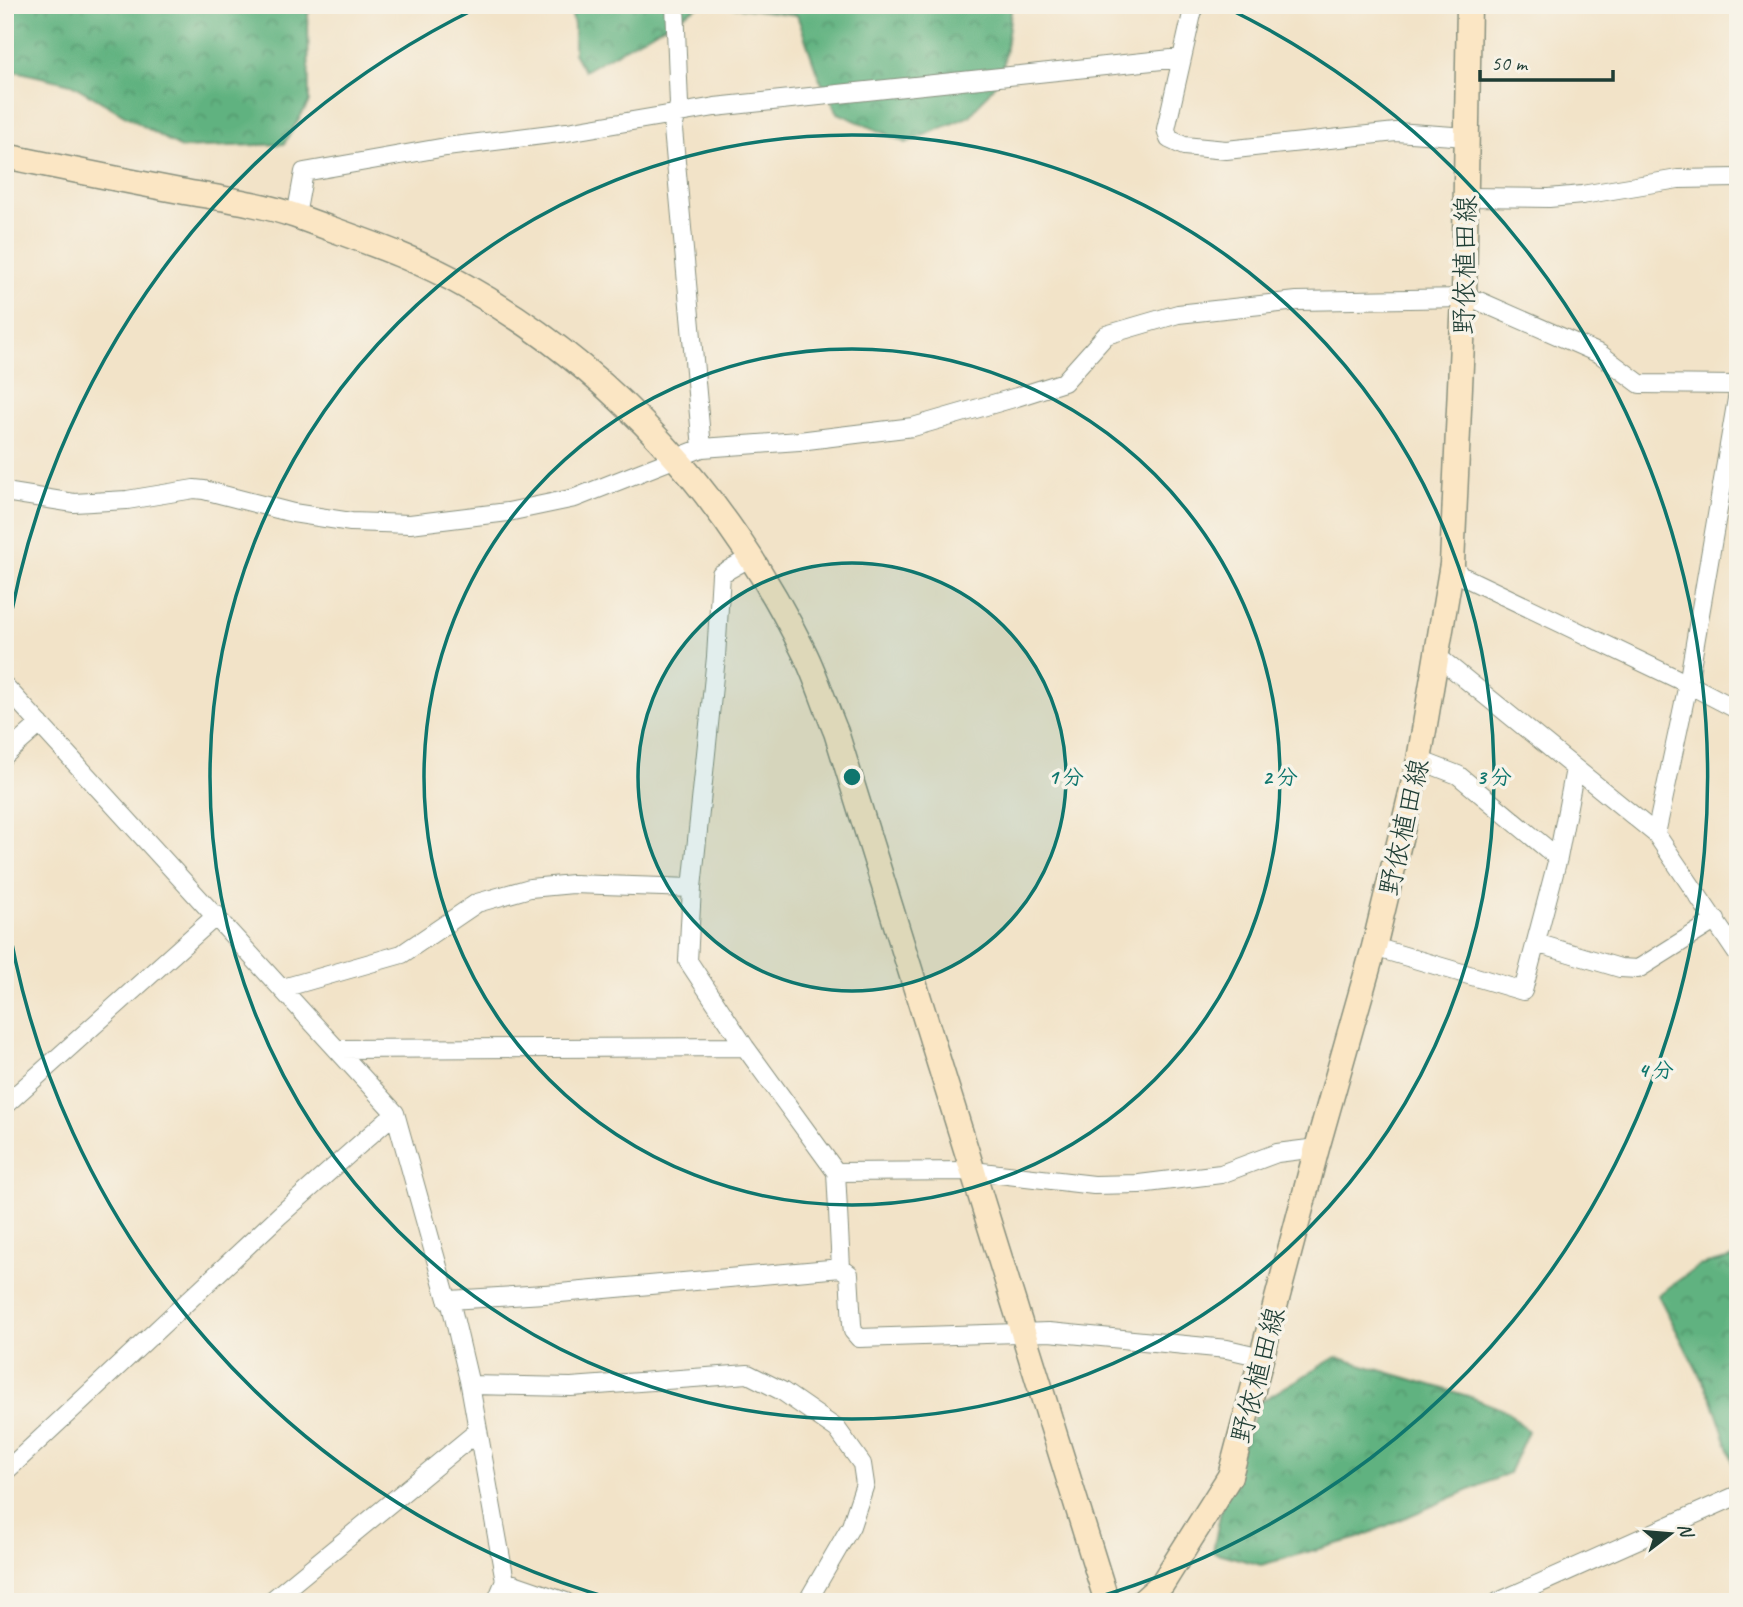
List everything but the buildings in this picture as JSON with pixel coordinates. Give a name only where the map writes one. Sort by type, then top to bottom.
[{"type":"street","points":[[675,5],[678,114],[673,129],[702,448]]},
{"type":"street","points":[[1194,5],[1166,129],[1169,139],[1184,146],[1226,150],[1396,132],[1467,137]]},
{"type":"street","name":"野依植田線","points":[[1142,1602],[1161,1584],[1230,1476],[1317,1148],[1374,947],[1419,760],[1452,564],[1464,298],[1469,5]]},
{"type":"street","points":[[296,216],[304,172],[446,147],[567,132],[715,107],[1181,58]]},
{"type":"street","points":[[5,156],[296,216],[419,264],[464,285],[552,343],[601,383],[676,456],[708,495],[777,599],[806,654],[836,732],[1107,1602]]},
{"type":"street","points":[[1466,197],[1560,197],[1678,179],[1738,178]]},
{"type":"street","points":[[5,492],[74,503],[127,500],[194,489],[293,513],[351,522],[410,524],[508,512],[575,498],[702,448],[799,441],[926,424],[1063,382],[1106,335],[1178,314],[1309,301],[1464,298],[1601,354],[1640,384],[1738,385]]},
{"type":"street","points":[[1656,834],[1688,684],[1738,393]]},
{"type":"street","points":[[751,557],[721,574],[716,657],[692,888],[688,961],[836,1172],[841,1268]]},
{"type":"street","points":[[1452,564],[1460,575],[1738,710]]},
{"type":"street","points":[[1437,656],[1656,834],[1738,955]]},
{"type":"street","points":[[5,686],[395,1113],[447,1299],[450,1300],[470,1385],[505,1581],[496,1602]]},
{"type":"street","points":[[5,755],[40,724]]},
{"type":"street","points":[[1419,760],[1458,775],[1558,858]]},
{"type":"street","points":[[1374,947],[1522,990],[1558,858],[1575,769]]},
{"type":"street","points":[[283,988],[402,954],[477,903],[530,888],[573,884],[692,888]]},
{"type":"street","points":[[5,1105],[217,915]]},
{"type":"street","points":[[1536,943],[1620,968],[1638,969],[1716,920]]},
{"type":"street","points":[[338,1049],[746,1047]]},
{"type":"street","points":[[5,1472],[280,1215],[395,1113]]},
{"type":"street","points":[[836,1172],[973,1171],[1094,1185],[1139,1184],[1221,1174],[1277,1153],[1317,1148]]},
{"type":"street","points":[[450,1300],[841,1268],[849,1273],[853,1331],[859,1338],[1024,1331],[1227,1349],[1262,1357]]},
{"type":"street","points":[[470,1385],[571,1387],[748,1374],[782,1391],[837,1429],[863,1464],[865,1483],[851,1526],[807,1602]]},
{"type":"street","points":[[270,1602],[478,1431]]},
{"type":"street","points":[[1498,1602],[1738,1495]]},
{"type":"street","points":[[505,1581],[566,1602]]},
{"type":"green space","points":[[5,5],[314,5],[308,14],[309,102],[284,144],[181,148],[71,84],[20,72],[5,72]]},
{"type":"green space","points":[[570,5],[701,5],[584,71],[574,53],[574,25]]},
{"type":"green space","points":[[714,5],[1010,5],[1011,12],[1002,75],[970,116],[906,143],[838,113],[819,78],[797,15]]},
{"type":"green space","points":[[1738,1256],[1738,1477],[1712,1399],[1658,1295],[1699,1266]]},
{"type":"green space","points":[[1336,1357],[1468,1396],[1507,1411],[1528,1431],[1509,1473],[1358,1538],[1261,1565],[1213,1552],[1224,1494],[1260,1402]]}]
